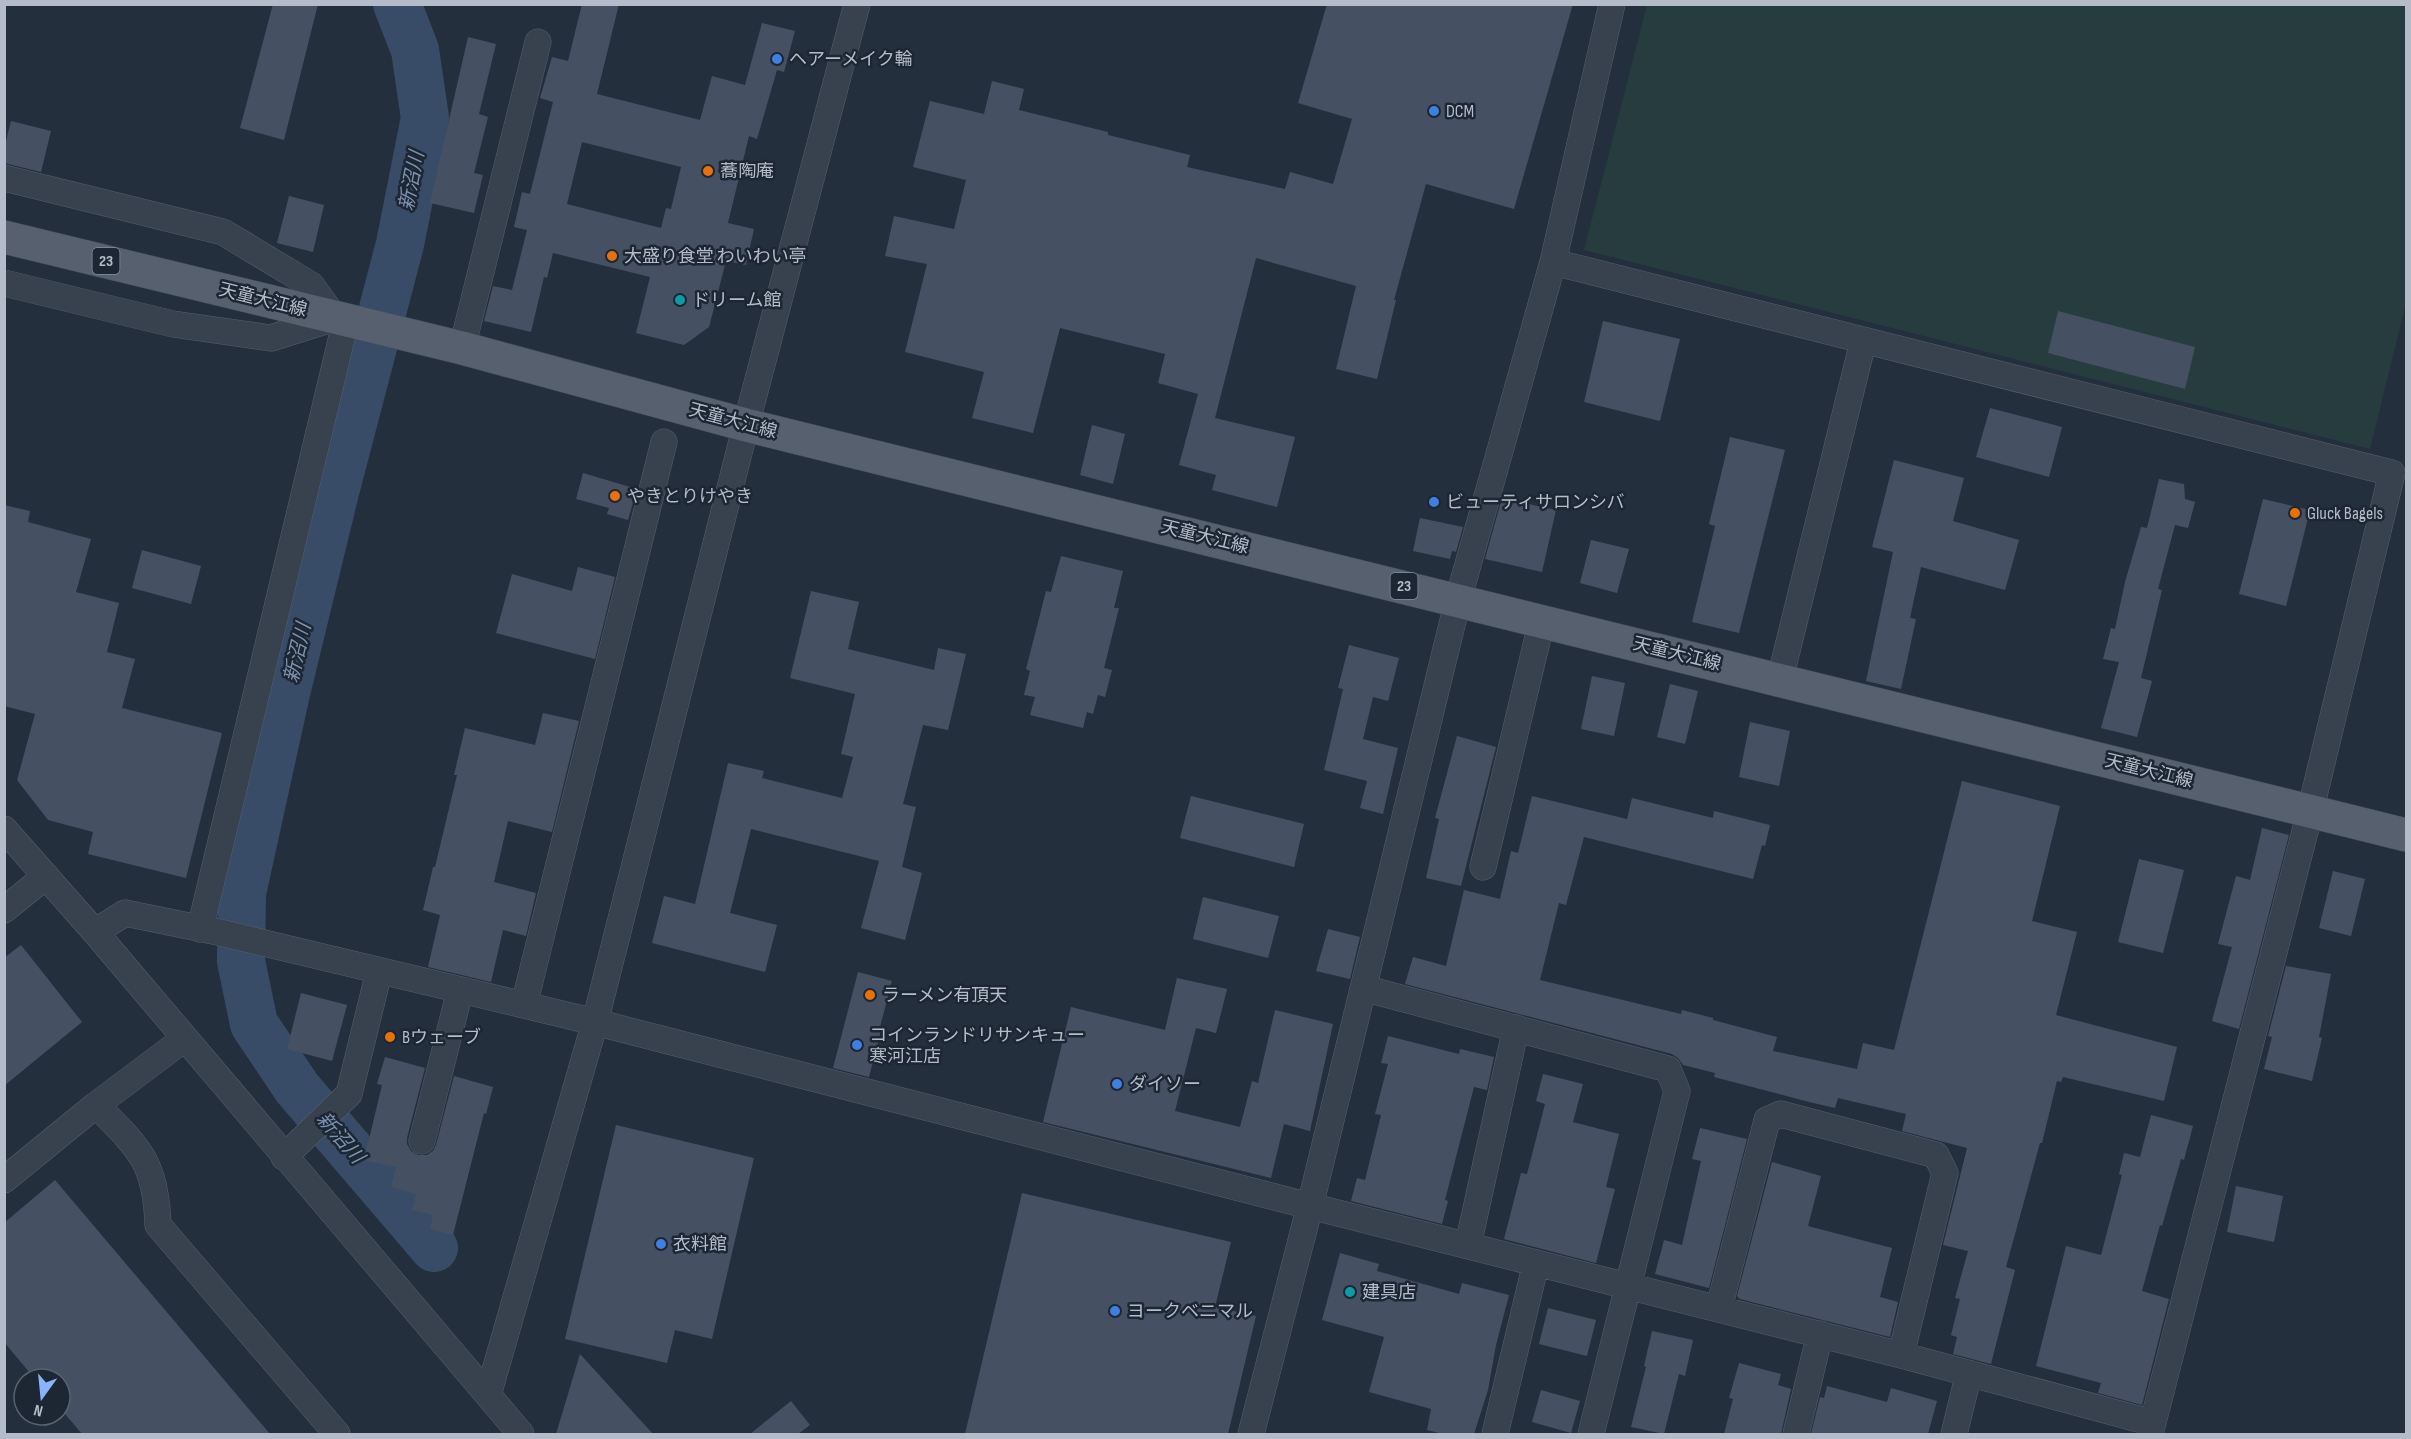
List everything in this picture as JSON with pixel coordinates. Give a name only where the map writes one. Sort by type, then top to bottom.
[{"type":"main road","name":"天童大江線","points":[[4,237],[462,348],[746,425],[1542,620],[2406,836]]},
{"type":"street","points":[[488,1395],[595,1022],[746,425],[857,4]]},
{"type":"street","points":[[1251,1434],[1310,1206],[1458,600],[1553,262],[1612,4]]},
{"type":"street","points":[[462,348],[538,42]]},
{"type":"street","points":[[4,178],[223,232],[311,285],[346,320]]},
{"type":"street","points":[[95,932],[125,913],[209,930],[595,1022],[1901,1355],[1969,1373],[2151,1429],[2310,812],[2392,473],[1863,342],[1553,262]]},
{"type":"street","points":[[4,283],[173,324],[271,338],[346,320]]},
{"type":"street","points":[[209,930],[346,320]]},
{"type":"street","points":[[1780,679],[1863,342]]},
{"type":"street","points":[[524,1005],[664,442]]},
{"type":"street","points":[[1483,867],[1542,620]]},
{"type":"street","points":[[4,829],[95,932],[521,1434]]},
{"type":"street","points":[[4,910],[46,876]]},
{"type":"street","points":[[284,1157],[349,1094],[379,972]]},
{"type":"street","points":[[1364,988],[1668,1069],[1677,1091],[1592,1434]]},
{"type":"street","points":[[422,1142],[460,991]]},
{"type":"street","points":[[1468,1245],[1516,1028]]},
{"type":"street","points":[[4,1180],[96,1105],[184,1039]]},
{"type":"street","points":[[96,1105],[128,1137],[149,1167],[157,1196],[158,1225],[337,1434]]},
{"type":"street","points":[[1719,1308],[1767,1120],[1782,1114],[1936,1155],[1945,1173],[1901,1355]]},
{"type":"street","points":[[1495,1434],[1536,1263]]},
{"type":"street","points":[[1796,1434],[1820,1334]]},
{"type":"street","points":[[1954,1434],[1969,1373]]},
{"type":"green space","points":[[1647,5],[2406,5],[2406,303],[2370,449],[1584,250]]},
{"type":"building","points":[[273,4],[318,4],[284,140],[240,128]]},
{"type":"building","points":[[582,4],[619,4],[597,94],[700,120],[712,76],[745,85],[762,23],[795,31],[784,72],[777,70],[757,139],[749,136],[728,223],[754,229],[746,265],[726,261],[709,327],[684,345],[636,333],[650,277],[553,253],[547,278],[544,277],[531,332],[484,321],[493,286],[512,290],[527,230],[514,227],[522,192],[530,194],[553,102],[540,98],[552,57],[568,61]],"holes":[[[582,142],[681,167],[671,209],[666,208],[661,228],[567,204]]]},
{"type":"building","points":[[1327,4],[1573,4],[1514,209],[1426,184],[1394,300],[1396,300],[1377,379],[1336,369],[1356,286],[1256,258],[1215,418],[1295,437],[1277,507],[1212,490],[1216,475],[1179,465],[1198,394],[1158,383],[1165,354],[1060,328],[1033,433],[972,418],[984,372],[905,352],[927,264],[885,256],[894,216],[954,229],[966,180],[913,167],[930,101],[984,114],[992,81],[1024,89],[1019,110],[1190,155],[1187,167],[1285,189],[1290,172],[1333,184],[1352,119],[1298,103]]},
{"type":"building","points":[[468,37],[496,44],[479,114],[488,117],[474,173],[483,175],[474,213],[430,203]]},
{"type":"building","points":[[11,121],[51,131],[41,172],[4,163],[4,149]]},
{"type":"building","points":[[289,196],[324,205],[313,252],[277,243]]},
{"type":"building","points":[[2058,311],[2195,347],[2185,389],[2048,353]]},
{"type":"building","points":[[1603,321],[1680,339],[1660,421],[1584,402]]},
{"type":"building","points":[[1990,408],[2062,427],[2049,477],[1976,457]]},
{"type":"building","points":[[1092,425],[1125,434],[1113,484],[1080,475]]},
{"type":"building","points":[[1730,437],[1785,450],[1739,633],[1692,622],[1715,526],[1709,524]]},
{"type":"building","points":[[1894,460],[1964,478],[1953,521],[2019,540],[2005,590],[1921,567],[1910,618],[1916,619],[1901,689],[1866,681],[1893,552],[1872,547]]},
{"type":"building","points":[[583,473],[637,489],[628,520],[607,514],[609,508],[576,499]]},
{"type":"building","points":[[2159,479],[2184,484],[2185,499],[2195,502],[2188,528],[2175,525],[2158,589],[2162,590],[2141,678],[2152,681],[2137,737],[2101,728],[2119,662],[2103,659],[2111,628],[2115,629],[2125,582],[2141,527],[2147,528]]},
{"type":"building","points":[[1502,498],[1556,510],[1542,572],[1485,559]]},
{"type":"building","points":[[2263,499],[2310,510],[2286,606],[2239,594]]},
{"type":"building","points":[[4,505],[30,511],[28,522],[91,539],[76,592],[119,603],[107,652],[135,659],[122,708],[222,733],[186,878],[88,854],[93,832],[48,820],[17,780],[35,714],[4,706]]},
{"type":"building","points":[[1420,518],[1463,527],[1456,552],[1452,551],[1450,559],[1413,551]]},
{"type":"building","points":[[1591,540],[1629,549],[1617,593],[1580,583]]},
{"type":"building","points":[[142,550],[201,566],[191,604],[132,588]]},
{"type":"building","points":[[1061,556],[1123,571],[1114,608],[1119,608],[1104,668],[1112,670],[1105,697],[1098,695],[1093,714],[1087,712],[1083,728],[1030,715],[1035,697],[1024,695],[1030,671],[1026,669],[1046,591],[1051,592]]},
{"type":"building","points":[[578,567],[615,577],[595,659],[496,633],[512,574],[572,591]]},
{"type":"building","points":[[811,591],[859,602],[848,649],[934,670],[938,648],[966,654],[948,730],[923,725],[903,804],[916,807],[902,867],[922,873],[905,940],[861,928],[879,861],[751,829],[730,913],[777,925],[765,972],[652,943],[664,896],[695,904],[728,763],[764,771],[762,778],[842,798],[853,757],[841,754],[855,694],[790,678]]},
{"type":"building","points":[[1349,645],[1399,658],[1388,701],[1373,697],[1363,739],[1398,748],[1383,814],[1360,808],[1367,781],[1324,770],[1343,689],[1338,688]]},
{"type":"building","points":[[1592,676],[1625,683],[1614,736],[1581,729]]},
{"type":"building","points":[[1670,684],[1698,691],[1685,744],[1657,737]]},
{"type":"building","points":[[543,713],[579,721],[552,832],[508,821],[494,882],[536,893],[526,936],[503,930],[491,982],[428,967],[440,915],[423,910],[457,775],[454,775],[465,728],[535,745]]},
{"type":"building","points":[[1750,722],[1790,731],[1779,786],[1739,777]]},
{"type":"building","points":[[1457,736],[1496,747],[1461,886],[1426,878],[1439,819],[1435,818]]},
{"type":"building","points":[[1962,781],[2060,806],[2032,921],[2077,932],[2056,1015],[2177,1047],[2164,1101],[2063,1077],[2061,1082],[2057,1081],[2042,1143],[2040,1143],[2006,1267],[2015,1270],[1991,1364],[1953,1354],[1957,1337],[1951,1335],[1960,1299],[1955,1298],[1968,1251],[1943,1245],[1967,1148],[1902,1131],[1906,1114],[1838,1098],[1835,1108],[1809,1102],[1714,1077],[1715,1073],[1683,1065],[1672,1054],[1405,984],[1413,957],[1446,966],[1464,890],[1500,899],[1511,851],[1518,853],[1532,796],[1627,819],[1632,798],[1713,818],[1714,811],[1770,825],[1753,879],[1584,837],[1566,905],[1559,903],[1540,980],[1681,1014],[1682,1010],[1713,1018],[1713,1020],[1777,1037],[1773,1051],[1857,1069],[1863,1043],[1894,1050]]},
{"type":"building","points":[[1191,796],[1304,824],[1294,867],[1180,838]]},
{"type":"building","points":[[2262,828],[2289,835],[2239,1029],[2212,1021],[2232,947],[2218,944],[2236,876],[2250,880]]},
{"type":"building","points":[[2139,859],[2184,870],[2163,953],[2118,942]]},
{"type":"building","points":[[2333,871],[2365,879],[2351,936],[2319,928]]},
{"type":"building","points":[[1203,897],[1279,916],[1268,958],[1193,939]]},
{"type":"building","points":[[1328,929],[1360,937],[1350,979],[1316,971]]},
{"type":"building","points":[[21,945],[82,1022],[4,1086],[4,958]]},
{"type":"building","points":[[2286,966],[2331,974],[2319,1037],[2322,1038],[2312,1081],[2264,1069],[2272,1037],[2268,1036]]},
{"type":"building","points":[[858,972],[892,981],[869,1077],[833,1068]]},
{"type":"building","points":[[1177,978],[1227,989],[1216,1033],[1196,1028],[1175,1111],[1240,1127],[1252,1081],[1258,1083],[1275,1010],[1333,1024],[1310,1131],[1284,1124],[1271,1178],[1043,1122],[1071,1007],[1165,1030]]},
{"type":"building","points":[[301,993],[347,1005],[332,1061],[287,1049]]},
{"type":"building","points":[[1388,1036],[1459,1054],[1460,1049],[1494,1057],[1487,1090],[1474,1087],[1445,1200],[1448,1201],[1442,1224],[1351,1201],[1357,1178],[1365,1180],[1381,1115],[1375,1114],[1388,1064],[1381,1063]]},
{"type":"building","points":[[385,1057],[425,1068],[407,1138],[411,1151],[418,1155],[427,1155],[436,1145],[454,1076],[493,1087],[486,1114],[484,1113],[453,1235],[430,1229],[433,1215],[412,1210],[416,1194],[391,1187],[396,1167],[364,1160],[382,1085],[377,1084]]},
{"type":"building","points":[[1543,1074],[1583,1084],[1573,1122],[1619,1134],[1606,1187],[1615,1189],[1596,1263],[1504,1239],[1521,1173],[1527,1174],[1545,1104],[1536,1101]]},
{"type":"building","points":[[2151,1115],[2193,1126],[2162,1226],[2160,1225],[2142,1291],[2169,1299],[2142,1405],[2098,1393],[2101,1383],[2036,1366],[2066,1246],[2101,1255],[2122,1175],[2119,1174],[2124,1153],[2140,1157]]},
{"type":"building","name":"衣料館","points":[[616,1125],[754,1158],[712,1339],[675,1330],[667,1363],[565,1339]]},
{"type":"building","points":[[1700,1128],[1747,1139],[1709,1288],[1655,1274],[1664,1240],[1682,1245],[1701,1161],[1692,1159]]},
{"type":"building","points":[[1772,1162],[1821,1176],[1808,1226],[1892,1248],[1880,1297],[1898,1302],[1890,1337],[1740,1299],[1737,1296]]},
{"type":"building","points":[[55,1180],[270,1434],[82,1434],[72,1422],[72,1367],[25,1367],[4,1342],[4,1223]]},
{"type":"building","points":[[2236,1186],[2283,1196],[2274,1242],[2227,1232]]},
{"type":"building","name":"ヨークベニマル","points":[[1022,1193],[1231,1242],[1215,1307],[1256,1316],[1228,1434],[965,1434]]},
{"type":"building","points":[[1340,1253],[1379,1264],[1377,1271],[1459,1294],[1462,1283],[1509,1295],[1496,1345],[1488,1390],[1474,1434],[1443,1434],[1427,1430],[1431,1409],[1369,1392],[1384,1337],[1322,1320]]},
{"type":"building","points":[[1548,1308],[1596,1320],[1587,1356],[1539,1344]]},
{"type":"building","points":[[1652,1331],[1693,1340],[1685,1376],[1679,1374],[1664,1434],[1631,1427],[1646,1367],[1644,1366]]},
{"type":"building","points":[[580,1354],[653,1434],[556,1434]]},
{"type":"building","points":[[1739,1363],[1781,1374],[1778,1385],[1791,1389],[1781,1434],[1724,1434],[1733,1399],[1729,1398]]},
{"type":"building","points":[[1827,1386],[1887,1402],[1891,1388],[1937,1401],[1928,1434],[1811,1434],[1820,1397],[1824,1398]]},
{"type":"building","points":[[1541,1390],[1580,1401],[1571,1433],[1532,1422]]},
{"type":"building","points":[[791,1401],[810,1425],[798,1434],[750,1434]]},
{"type":"waterway","name":"新沼川","points":[[397,4],[415,50],[425,118],[400,244],[335,492],[286,693],[242,893],[241,961],[254,1024],[297,1088],[434,1248]]},
{"type":"place","name":"ヘアーメイク輪","points":[[777,59]]},
{"type":"place","name":"DCM","points":[[1434,111]]},
{"type":"place","name":"蕎陶庵","points":[[708,171]]},
{"type":"place","name":"大盛り食堂 わいわい亭","points":[[612,256]]},
{"type":"place","name":"ドリーム館","points":[[680,300]]},
{"type":"place","name":"やきとりけやき","points":[[615,496]]},
{"type":"place","name":"ビューティサロンシバ","points":[[1434,502]]},
{"type":"place","name":"Gluck Bagels","points":[[2295,513]]},
{"type":"place","name":"ラーメン有頂天","points":[[870,995]]},
{"type":"place","name":"Bウェーブ","points":[[390,1037]]},
{"type":"place","name":"コインランドリサンキュー 寒河江店","points":[[857,1045]]},
{"type":"place","name":"ダイソー","points":[[1117,1084]]},
{"type":"place","name":"衣料館","points":[[661,1244]]},
{"type":"place","name":"建具店","points":[[1350,1292]]},
{"type":"place","name":"ヨークベニマル","points":[[1115,1311]]}]
